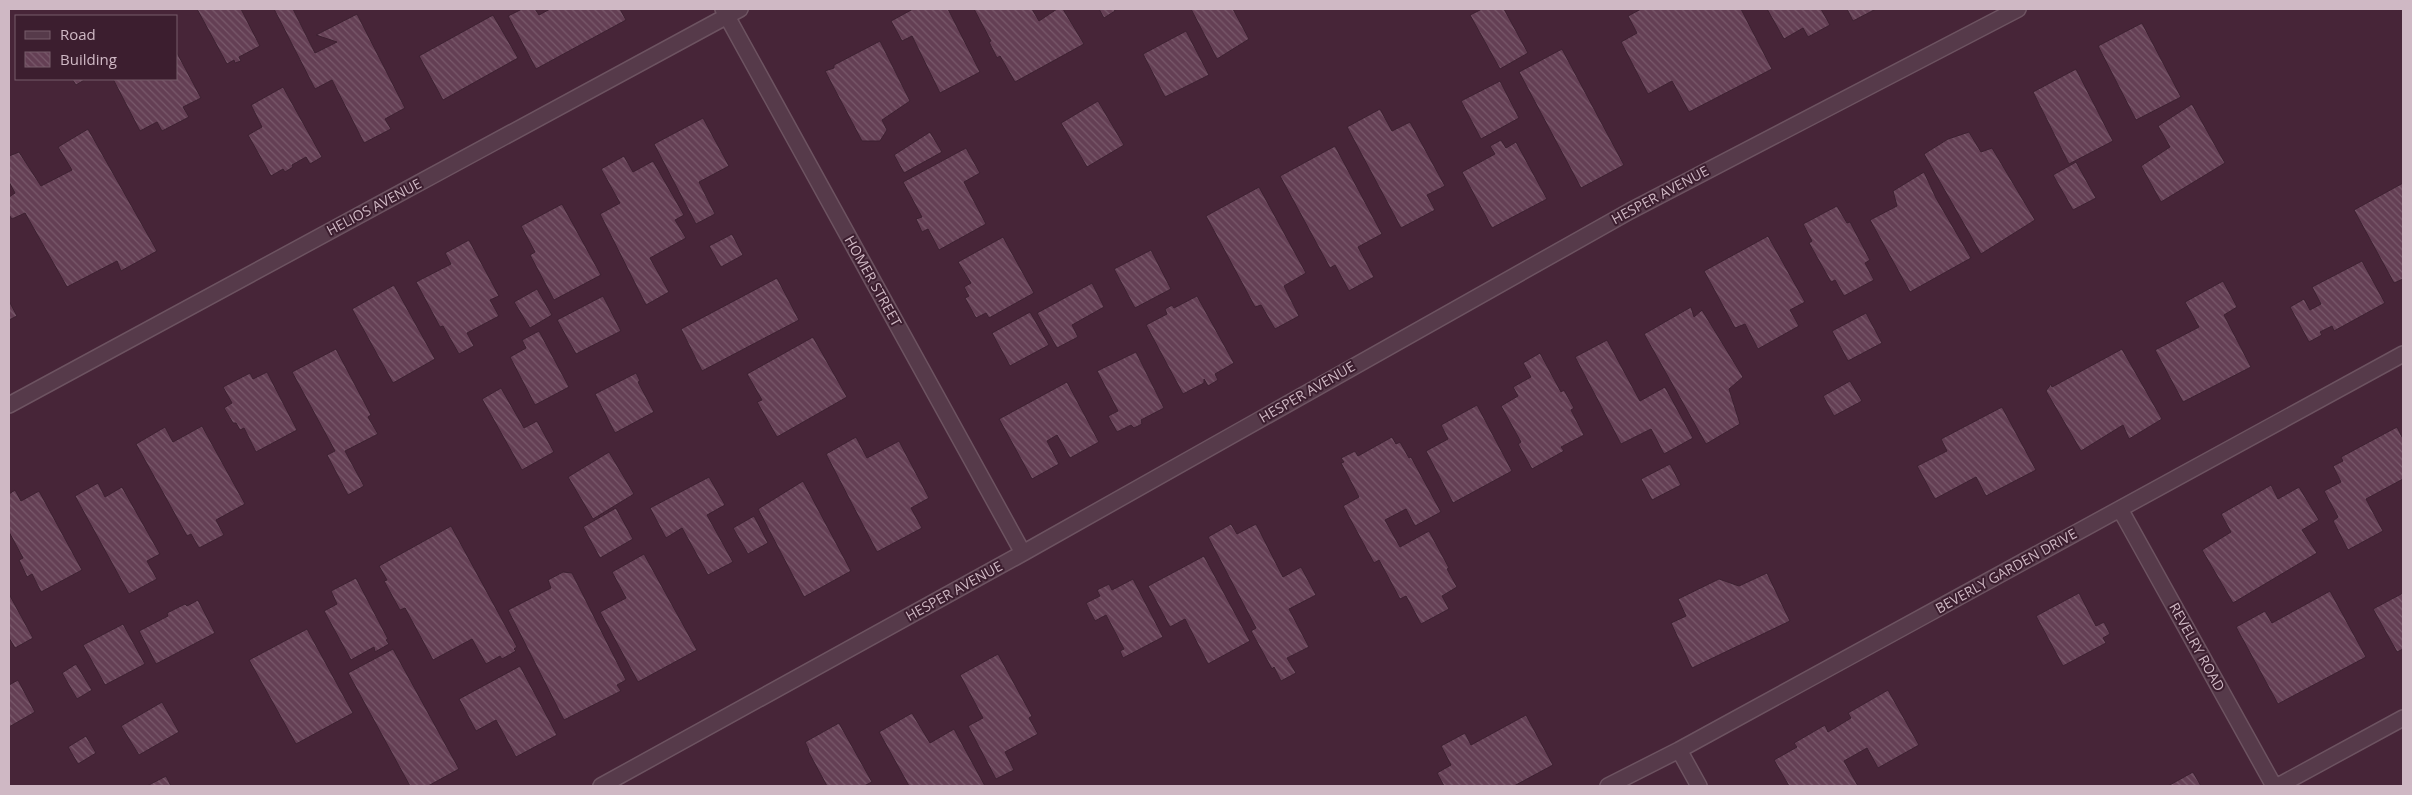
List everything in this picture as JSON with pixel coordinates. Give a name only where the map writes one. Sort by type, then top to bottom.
[{"type":"street","name":"HESPER AVENUE","points":[[601,786],[1023,554],[1630,211],[2018,9]]},
{"type":"street","name":"HOMER STREET","points":[[730,11],[1023,554]]},
{"type":"street","name":"HELIOS AVENUE","points":[[9,405],[730,11]]},
{"type":"street","name":"BEVERLY GARDEN DRIVE","points":[[1608,786],[1679,750],[2403,354]]},
{"type":"street","name":"REVELRY ROAD","points":[[2120,509],[2274,786]]},
{"type":"street","points":[[2278,786],[2403,718]]},
{"type":"street","points":[[1679,750],[1699,786]]},
{"type":"building","points":[[197,9],[241,9],[260,46],[239,57],[241,61],[235,63],[234,60],[227,64]]},
{"type":"building","points":[[274,9],[293,9],[315,53],[337,42],[316,35],[357,14],[405,108],[385,119],[391,129],[364,143],[332,80],[315,89]]},
{"type":"building","points":[[522,9],[535,9],[539,15],[550,9],[620,9],[626,20],[536,69],[508,16]]},
{"type":"building","points":[[913,9],[948,9],[980,72],[940,93],[912,36],[902,41],[891,21]]},
{"type":"building","points":[[974,9],[1032,9],[1039,21],[1057,9],[1063,9],[1084,44],[1015,82],[1000,56],[997,58],[989,42],[991,41]]},
{"type":"building","points":[[1099,9],[1114,9],[1115,11],[1104,18]]},
{"type":"building","points":[[1191,9],[1233,9],[1249,39],[1217,59]]},
{"type":"building","points":[[1482,9],[1504,9],[1528,53],[1500,69],[1470,15]]},
{"type":"building","points":[[1641,9],[1741,9],[1772,69],[1689,112],[1672,81],[1648,94],[1621,42],[1637,33],[1628,16]]},
{"type":"building","points":[[1767,9],[1821,9],[1830,25],[1808,37],[1803,28],[1784,39]]},
{"type":"building","points":[[1847,9],[1876,9],[1853,21]]},
{"type":"building","points":[[493,15],[518,58],[443,100],[419,56]]},
{"type":"building","points":[[2142,23],[2181,97],[2136,120],[2098,46]]},
{"type":"building","points":[[1186,31],[1209,75],[1165,97],[1143,54]]},
{"type":"building","points":[[880,41],[910,101],[882,120],[887,130],[880,141],[862,141],[825,71],[834,68],[834,65]]},
{"type":"building","points":[[1562,49],[1624,165],[1581,188],[1519,72]]},
{"type":"building","points":[[178,55],[201,98],[183,107],[189,117],[162,131],[157,122],[140,131],[114,80],[178,80]]},
{"type":"building","points":[[2076,69],[2113,141],[2069,164],[2033,92]]},
{"type":"building","points":[[73,80],[84,80],[76,85]]},
{"type":"building","points":[[1500,81],[1519,118],[1481,139],[1461,101]]},
{"type":"building","points":[[283,87],[322,157],[310,164],[306,157],[292,165],[293,167],[285,172],[283,169],[271,176],[248,135],[262,127],[251,105]]},
{"type":"building","points":[[1098,101],[1124,145],[1087,167],[1061,123]]},
{"type":"building","points":[[2192,104],[2225,163],[2161,202],[2141,166],[2170,147],[2158,126]]},
{"type":"building","points":[[1380,109],[1392,131],[1410,122],[1445,186],[1427,195],[1435,210],[1401,228],[1347,127]]},
{"type":"building","points":[[703,118],[729,166],[699,182],[715,214],[696,224],[654,144]]},
{"type":"building","points":[[88,129],[157,251],[121,271],[117,261],[67,287],[25,213],[12,219],[9,215],[9,197],[15,193],[9,182],[9,156],[19,152],[41,186],[72,170],[58,147]]},
{"type":"building","points":[[930,132],[942,152],[904,173],[894,155]]},
{"type":"building","points":[[1969,132],[1981,152],[1992,148],[2035,220],[1981,254],[1924,154],[1948,139]]},
{"type":"building","points":[[1501,140],[1506,148],[1516,142],[1547,199],[1492,228],[1462,172],[1495,154],[1490,146]]},
{"type":"building","points":[[1335,146],[1382,234],[1358,247],[1374,277],[1349,291],[1335,265],[1330,268],[1280,176]]},
{"type":"building","points":[[966,148],[980,173],[964,182],[986,224],[939,250],[928,229],[922,232],[916,219],[922,217],[903,182]]},
{"type":"building","points":[[624,156],[633,172],[653,161],[684,215],[675,220],[686,238],[650,258],[669,292],[646,305],[600,214],[620,203],[601,169]]},
{"type":"building","points":[[2076,162],[2096,198],[2073,210],[2053,175]]},
{"type":"building","points":[[1924,172],[1936,198],[1971,258],[1910,292],[1870,220],[1897,206],[1893,191]]},
{"type":"building","points":[[2403,183],[2403,279],[2394,283],[2354,210]]},
{"type":"building","points":[[1259,187],[1306,273],[1284,286],[1299,316],[1275,329],[1261,305],[1255,307],[1206,216]]},
{"type":"building","points":[[562,204],[601,275],[554,300],[530,255],[535,252],[521,226]]},
{"type":"building","points":[[1837,206],[1847,223],[1850,222],[1870,260],[1865,263],[1874,280],[1844,296],[1835,280],[1831,282],[1809,243],[1812,241],[1803,224]]},
{"type":"building","points":[[732,234],[743,255],[721,267],[709,246]]},
{"type":"building","points":[[1768,236],[1805,302],[1790,310],[1799,326],[1758,349],[1745,324],[1735,328],[1704,271]]},
{"type":"building","points":[[1003,237],[1034,293],[989,318],[986,313],[976,318],[965,298],[969,296],[964,287],[971,283],[958,262]]},
{"type":"building","points":[[469,240],[499,296],[490,300],[499,316],[467,333],[474,346],[459,354],[443,326],[440,327],[416,282],[451,264],[445,253]]},
{"type":"building","points":[[1151,250],[1171,289],[1135,308],[1114,269]]},
{"type":"building","points":[[2362,261],[2385,303],[2334,331],[2332,326],[2320,332],[2322,335],[2309,342],[2290,307],[2304,299],[2310,310],[2321,304],[2312,287]]},
{"type":"building","points":[[777,278],[799,320],[702,371],[681,329]]},
{"type":"building","points":[[2223,281],[2237,307],[2224,315],[2251,367],[2183,402],[2155,350],[2199,327],[2185,302]]},
{"type":"building","points":[[1092,283],[1104,307],[1072,325],[1078,337],[1057,348],[1037,313]]},
{"type":"building","points":[[394,285],[435,359],[393,383],[352,309]]},
{"type":"building","points":[[537,289],[552,315],[530,328],[514,302]]},
{"type":"building","points":[[603,296],[621,331],[576,354],[557,320]]},
{"type":"building","points":[[1197,296],[1234,363],[1215,374],[1218,380],[1208,386],[1204,379],[1204,383],[1183,394],[1146,325],[1167,314],[1165,309],[1172,305],[1174,308]]},
{"type":"building","points":[[9,301],[17,316],[9,320]]},
{"type":"building","points":[[1691,307],[1694,317],[1702,310],[1743,377],[1729,389],[1740,424],[1706,444],[1644,334]]},
{"type":"building","points":[[1030,312],[1049,345],[1010,366],[992,333]]},
{"type":"building","points":[[1866,313],[1882,343],[1848,361],[1832,331]]},
{"type":"building","points":[[539,331],[569,387],[535,405],[510,357],[526,348],[522,340]]},
{"type":"building","points":[[813,337],[847,397],[777,437],[757,402],[762,400],[747,374]]},
{"type":"building","points":[[1607,340],[1640,401],[1665,387],[1693,438],[1664,454],[1651,429],[1621,444],[1575,357]]},
{"type":"building","points":[[336,349],[371,415],[368,417],[378,434],[345,451],[364,486],[348,495],[327,455],[335,451],[292,372]]},
{"type":"building","points":[[2122,349],[2162,419],[2129,439],[2123,425],[2081,451],[2046,391],[2051,384],[2052,387]]},
{"type":"building","points":[[1136,352],[1164,408],[1141,420],[1142,424],[1134,428],[1131,425],[1117,432],[1108,416],[1118,411],[1097,371]]},
{"type":"building","points":[[1540,353],[1561,392],[1564,390],[1574,408],[1571,410],[1584,435],[1561,447],[1564,451],[1532,469],[1518,444],[1521,442],[1501,406],[1518,396],[1513,387],[1531,377],[1523,363]]},
{"type":"building","points":[[267,372],[297,430],[256,452],[244,428],[240,430],[236,423],[233,423],[224,408],[232,403],[223,387],[250,373],[253,379]]},
{"type":"building","points":[[636,373],[640,381],[638,382],[654,412],[615,433],[595,394]]},
{"type":"building","points":[[1850,381],[1862,401],[1834,416],[1823,396]]},
{"type":"building","points":[[1067,382],[1099,442],[1070,458],[1057,435],[1047,441],[1059,464],[1032,479],[999,419]]},
{"type":"building","points":[[501,388],[524,428],[537,421],[554,452],[522,470],[482,399]]},
{"type":"building","points":[[1477,405],[1512,471],[1453,503],[1426,451],[1448,439],[1441,425]]},
{"type":"building","points":[[2002,407],[2036,470],[1986,496],[1976,477],[1935,499],[1917,466],[1947,451],[1941,439]]},
{"type":"building","points":[[202,426],[245,504],[216,520],[224,535],[199,548],[191,534],[187,536],[136,444],[165,427],[173,442]]},
{"type":"building","points":[[2397,427],[2403,439],[2403,479],[2366,499],[2383,531],[2348,550],[2333,521],[2338,517],[2324,491],[2341,482],[2333,466],[2343,461],[2341,457]]},
{"type":"building","points":[[856,437],[867,458],[899,441],[929,498],[911,508],[922,528],[877,552],[826,454]]},
{"type":"building","points":[[1392,437],[1396,444],[1400,442],[1409,458],[1411,457],[1441,512],[1415,526],[1406,509],[1385,520],[1400,547],[1429,531],[1457,587],[1442,596],[1449,609],[1421,624],[1406,596],[1400,599],[1379,560],[1374,563],[1343,506],[1359,497],[1341,463],[1344,462],[1341,458],[1355,451],[1358,456]]},
{"type":"building","points":[[609,452],[634,494],[593,519],[568,477]]},
{"type":"building","points":[[1670,464],[1681,485],[1652,500],[1641,479]]},
{"type":"building","points":[[709,477],[725,505],[707,515],[733,562],[708,575],[682,528],[666,538],[650,508]]},
{"type":"building","points":[[803,481],[851,571],[804,597],[758,509]]},
{"type":"building","points":[[98,483],[105,497],[122,487],[160,554],[147,561],[157,579],[129,594],[75,496]]},
{"type":"building","points":[[2271,485],[2278,499],[2299,487],[2319,520],[2302,530],[2317,553],[2233,603],[2202,550],[2231,532],[2221,514]]},
{"type":"building","points":[[15,490],[21,501],[39,491],[82,570],[41,592],[32,574],[27,577],[19,560],[23,558],[9,532],[9,494]]},
{"type":"building","points":[[616,508],[633,539],[600,558],[583,527]]},
{"type":"building","points":[[754,516],[768,543],[748,554],[733,528]]},
{"type":"building","points":[[1231,524],[1237,534],[1256,524],[1283,577],[1301,567],[1316,595],[1289,609],[1309,647],[1287,658],[1296,673],[1281,681],[1274,667],[1272,669],[1251,631],[1256,628],[1208,537]]},
{"type":"building","points":[[451,526],[517,647],[514,649],[516,651],[502,659],[500,656],[486,664],[472,639],[433,660],[405,608],[400,610],[384,581],[387,580],[379,566]]},
{"type":"building","points":[[644,554],[697,650],[638,682],[600,612],[626,598],[612,572]]},
{"type":"building","points":[[1204,556],[1250,641],[1208,664],[1185,619],[1170,627],[1148,586]]},
{"type":"building","points":[[563,572],[572,573],[626,680],[617,685],[621,691],[564,720],[508,610],[551,588],[548,580]]},
{"type":"building","points":[[1767,573],[1790,621],[1692,668],[1671,623],[1686,616],[1678,599],[1719,579],[1739,586]]},
{"type":"building","points":[[356,578],[389,644],[375,652],[374,647],[351,660],[324,611],[337,604],[331,591]]},
{"type":"building","points":[[1133,579],[1163,637],[1123,658],[1120,651],[1124,649],[1106,615],[1095,621],[1086,603],[1100,596],[1097,590],[1109,584],[1112,590]]},
{"type":"building","points":[[2330,591],[2366,657],[2278,704],[2236,627],[2265,611],[2272,623]]},
{"type":"building","points":[[2079,593],[2096,626],[2104,622],[2110,634],[2103,638],[2106,643],[2063,666],[2036,616]]},
{"type":"building","points":[[2403,593],[2403,649],[2397,652],[2373,609]]},
{"type":"building","points":[[9,594],[33,638],[15,648],[9,638]]},
{"type":"building","points":[[198,600],[215,633],[156,664],[139,631],[168,616],[167,613]]},
{"type":"building","points":[[123,624],[145,664],[105,685],[83,645]]},
{"type":"building","points":[[307,629],[353,713],[296,744],[249,660]]},
{"type":"building","points":[[393,649],[459,769],[428,786],[410,786],[348,673]]},
{"type":"building","points":[[998,654],[1032,716],[1029,718],[1038,734],[1005,752],[1014,770],[996,779],[968,726],[983,718],[960,675]]},
{"type":"building","points":[[76,664],[92,690],[77,699],[62,673]]},
{"type":"building","points":[[520,666],[557,735],[516,757],[496,720],[476,731],[459,699]]},
{"type":"building","points":[[18,680],[35,712],[9,727],[9,685]]},
{"type":"building","points":[[1888,690],[1919,745],[1878,768],[1867,748],[1844,761],[1858,786],[1789,786],[1774,760],[1797,747],[1794,743],[1825,725],[1828,732],[1851,718],[1848,713]]},
{"type":"building","points":[[162,702],[179,732],[139,755],[121,726]]},
{"type":"building","points":[[912,713],[930,743],[954,729],[985,786],[909,786],[879,732]]},
{"type":"building","points":[[1526,715],[1553,765],[1514,786],[1444,786],[1437,773],[1451,765],[1441,746],[1465,733],[1471,745]]},
{"type":"building","points":[[839,723],[872,782],[864,786],[827,786],[808,751],[805,742]]},
{"type":"building","points":[[86,736],[96,753],[78,764],[68,747]]},
{"type":"building","points":[[2193,772],[2201,786],[2168,786]]},
{"type":"building","points":[[166,776],[171,786],[147,786]]}]
